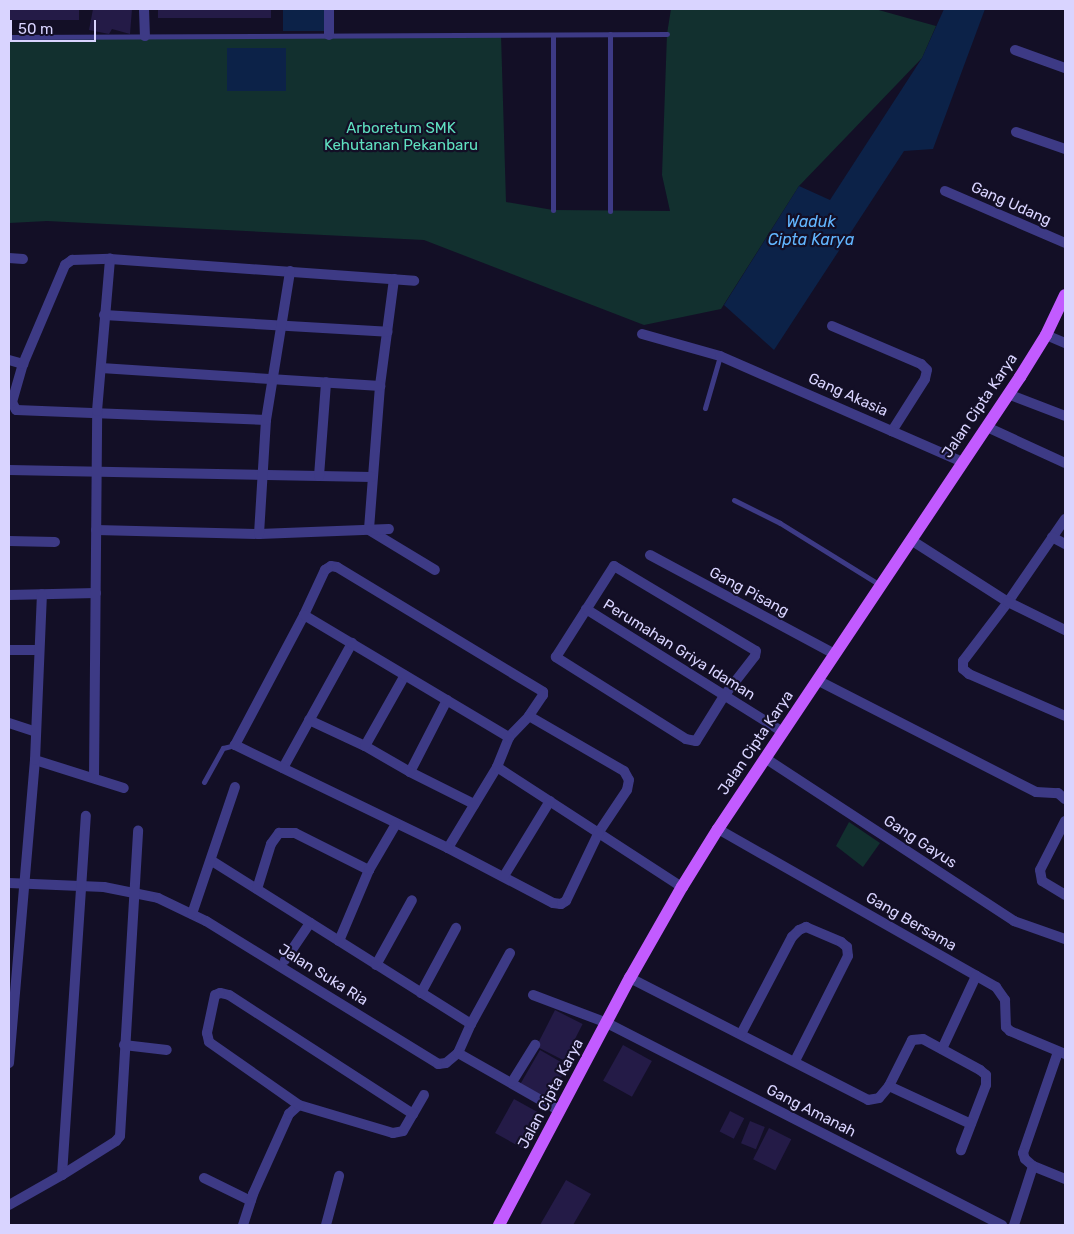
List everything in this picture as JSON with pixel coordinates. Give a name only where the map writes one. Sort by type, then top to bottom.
[{"type":"main road","name":"Jalan Cipta Karya","points":[[499,1225],[630,978],[682,887],[782,732],[1008,394],[1046,335],[1065,295]]},
{"type":"street","points":[[144,9],[144,36]]},
{"type":"street","points":[[329,35],[330,9]]},
{"type":"street","points":[[1015,50],[1065,68]]},
{"type":"street","points":[[1016,132],[1065,149]]},
{"type":"street","name":"Gang Udang","points":[[946,191],[1065,244]]},
{"type":"street","points":[[9,258],[23,259]]},
{"type":"street","points":[[266,420],[97,411],[16,410],[12,402],[23,364],[65,265],[72,260],[110,260],[290,271],[414,281]]},
{"type":"street","points":[[94,778],[98,473],[97,411],[110,260]]},
{"type":"street","points":[[260,534],[266,420],[290,271]]},
{"type":"street","points":[[369,530],[380,386],[394,279]]},
{"type":"street","points":[[104,315],[387,332]]},
{"type":"street","points":[[832,326],[921,364],[927,370],[925,378],[892,431]]},
{"type":"street","name":"Gang Akasia","points":[[642,334],[720,356],[963,462]]},
{"type":"street","points":[[1046,335],[1065,343]]},
{"type":"street","points":[[9,360],[23,364]]},
{"type":"street","points":[[100,368],[380,386]]},
{"type":"street","points":[[320,476],[326,382]]},
{"type":"street","points":[[1008,394],[1065,416]]},
{"type":"street","points":[[986,427],[1065,463]]},
{"type":"street","points":[[9,470],[372,478]]},
{"type":"street","points":[[1065,519],[1008,602],[963,661],[963,669],[969,674],[1065,716]]},
{"type":"street","points":[[96,530],[260,534],[389,529]]},
{"type":"street","points":[[369,530],[435,570]]},
{"type":"street","points":[[1052,537],[1065,544]]},
{"type":"street","points":[[911,540],[1008,602],[1065,630]]},
{"type":"street","points":[[9,541],[55,542]]},
{"type":"street","name":"Gang Pisang","points":[[650,555],[834,654]]},
{"type":"street","points":[[448,848],[496,766],[509,737],[529,716],[543,695],[543,692],[337,567],[331,566],[325,570],[304,615],[235,745],[448,848],[553,903],[561,904],[566,901],[599,832],[627,790],[629,780],[624,771],[529,716]]},
{"type":"street","points":[[614,566],[618,566],[754,648],[755,656],[724,696],[699,739],[692,742],[560,660],[556,657],[556,654],[611,569],[614,566]]},
{"type":"street","points":[[9,595],[96,593]]},
{"type":"street","points":[[9,1063],[35,760],[42,594]]},
{"type":"street","name":"Perumahan Griya Idaman","points":[[586,609],[782,732]]},
{"type":"street","points":[[304,615],[509,737]]},
{"type":"street","points":[[283,768],[352,643]]},
{"type":"street","points":[[9,650],[39,650]]},
{"type":"street","points":[[365,746],[404,675]]},
{"type":"street","points":[[817,680],[1036,792],[1058,793],[1065,799]]},
{"type":"street","points":[[410,772],[447,700]]},
{"type":"street","points":[[309,720],[365,746],[410,772],[474,804]]},
{"type":"street","points":[[9,723],[36,732]]},
{"type":"street","name":"Gang Gayus","points":[[765,758],[1014,921],[1065,939]]},
{"type":"street","points":[[35,760],[124,788]]},
{"type":"street","points":[[496,766],[682,887]]},
{"type":"street","points":[[191,914],[235,787]]},
{"type":"street","points":[[504,876],[550,801]]},
{"type":"street","points":[[62,1175],[86,816]]},
{"type":"street","points":[[1065,821],[1040,870],[1042,881],[1065,895]]},
{"type":"street","points":[[339,942],[369,870],[396,824]]},
{"type":"street","name":"Gang Bersama","points":[[718,829],[996,987],[1004,1000],[1006,1027],[1010,1031],[1062,1053]]},
{"type":"street","points":[[9,1206],[116,1142],[120,1136],[122,1128],[124,1045],[138,831]]},
{"type":"street","points":[[257,889],[271,844],[279,833],[295,833],[369,870]]},
{"type":"street","points":[[211,860],[472,1024]]},
{"type":"street","points":[[9,883],[81,888],[104,887],[134,893]]},
{"type":"street","name":"Jalan Suka Ria","points":[[134,893],[158,898],[191,914],[438,1064],[446,1063],[458,1052]]},
{"type":"street","points":[[376,965],[412,900]]},
{"type":"street","points":[[285,960],[310,923]]},
{"type":"street","points":[[741,1034],[792,937],[799,930],[806,927],[841,942],[847,947],[848,956],[795,1061]]},
{"type":"street","points":[[421,993],[456,928]]},
{"type":"street","points":[[510,953],[458,1052],[560,1111]]},
{"type":"street","points":[[942,1049],[976,976]]},
{"type":"street","points":[[630,978],[868,1100],[879,1098],[889,1086],[912,1040],[923,1039],[986,1075],[986,1085],[961,1150]]},
{"type":"street","points":[[413,1114],[229,995],[220,993],[216,995],[207,1033],[209,1042],[299,1105],[393,1134],[403,1131],[413,1114],[424,1094]]},
{"type":"street","name":"Gang Amanah","points":[[533,995],[607,1022],[1002,1225]]},
{"type":"street","points":[[124,1045],[168,1050]]},
{"type":"street","points":[[512,1082],[535,1045]]},
{"type":"street","points":[[1062,1053],[1023,1148],[1025,1158],[1033,1166],[1065,1179]]},
{"type":"street","points":[[889,1086],[971,1124]]},
{"type":"street","points":[[243,1225],[289,1114],[299,1105]]},
{"type":"street","points":[[1014,1225],[1033,1166]]},
{"type":"street","points":[[326,1225],[339,1176]]},
{"type":"street","points":[[204,1178],[251,1202]]},
{"type":"lane","points":[[610,34],[610,211]]},
{"type":"lane","points":[[9,37],[667,34]]},
{"type":"lane","points":[[553,35],[553,210]]},
{"type":"lane","points":[[705,408],[720,356]]},
{"type":"lane","points":[[734,500],[780,523],[880,585]]},
{"type":"lane","points":[[204,782],[224,748],[235,745]]},
{"type":"green space","name":"Arboretum SMK Kehutanan Pekanbaru","points":[[671,9],[875,9],[936,26],[922,58],[799,186],[721,309],[644,325],[424,240],[47,221],[9,223],[9,37],[501,35],[506,202],[553,210],[670,211],[662,175],[667,34]]},
{"type":"green space","points":[[849,822],[880,843],[863,867],[836,846]]},
{"type":"water","points":[[283,9],[325,9],[325,31],[283,31]]},
{"type":"water","name":"Waduk Cipta Karya","points":[[944,9],[985,9],[933,149],[904,151],[774,350],[724,305],[799,186],[830,200],[922,58]]},
{"type":"water","points":[[227,48],[286,48],[286,91],[227,91]]},
{"type":"building","points":[[9,9],[79,9],[79,20],[9,20]]},
{"type":"building","points":[[93,9],[132,9],[130,34],[112,29],[109,34],[89,30]]},
{"type":"building","points":[[158,9],[271,9],[271,18],[158,18]]},
{"type":"building","points":[[555,1010],[583,1024],[564,1061],[536,1047]]},
{"type":"building","points":[[623,1045],[652,1061],[632,1097],[603,1081]]},
{"type":"building","points":[[540,1050],[568,1066],[548,1100],[520,1084]]},
{"type":"building","points":[[514,1099],[541,1114],[522,1148],[495,1133]]},
{"type":"building","points":[[730,1111],[744,1118],[734,1139],[720,1131]]},
{"type":"building","points":[[750,1121],[765,1127],[756,1149],[741,1143]]},
{"type":"building","points":[[769,1128],[791,1139],[775,1171],[753,1159]]},
{"type":"building","points":[[566,1180],[591,1194],[573,1225],[540,1225]]}]
